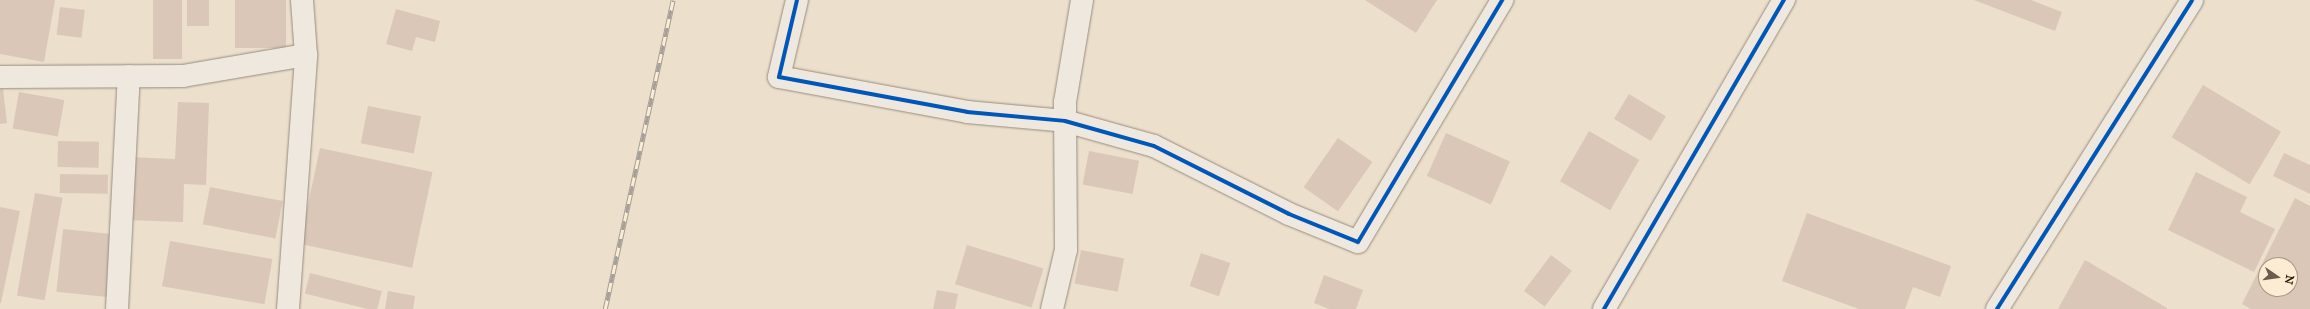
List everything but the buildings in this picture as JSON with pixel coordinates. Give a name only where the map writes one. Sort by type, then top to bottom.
[{"type":"street","points":[[288,309],[306,55],[302,0]]},
{"type":"street","points":[[797,0],[779,77],[967,112],[1065,121],[1154,146],[1289,214],[1358,242],[1502,0]]},
{"type":"street","points":[[1052,309],[1066,250],[1065,121],[1082,0]]},
{"type":"street","points":[[1604,309],[1784,0]]},
{"type":"street","points":[[1997,309],[2192,0]]},
{"type":"street","points":[[0,76],[183,76],[306,55]]},
{"type":"street","points":[[117,309],[129,76]]},
{"type":"railway","points":[[605,309],[673,0]]},
{"type":"cycle path","points":[[797,0],[779,77],[967,112],[1065,121],[1154,146],[1289,214],[1358,242],[1502,0]]},
{"type":"cycle path","points":[[1604,309],[1784,0]]},
{"type":"cycle path","points":[[1997,309],[2192,0]]}]
